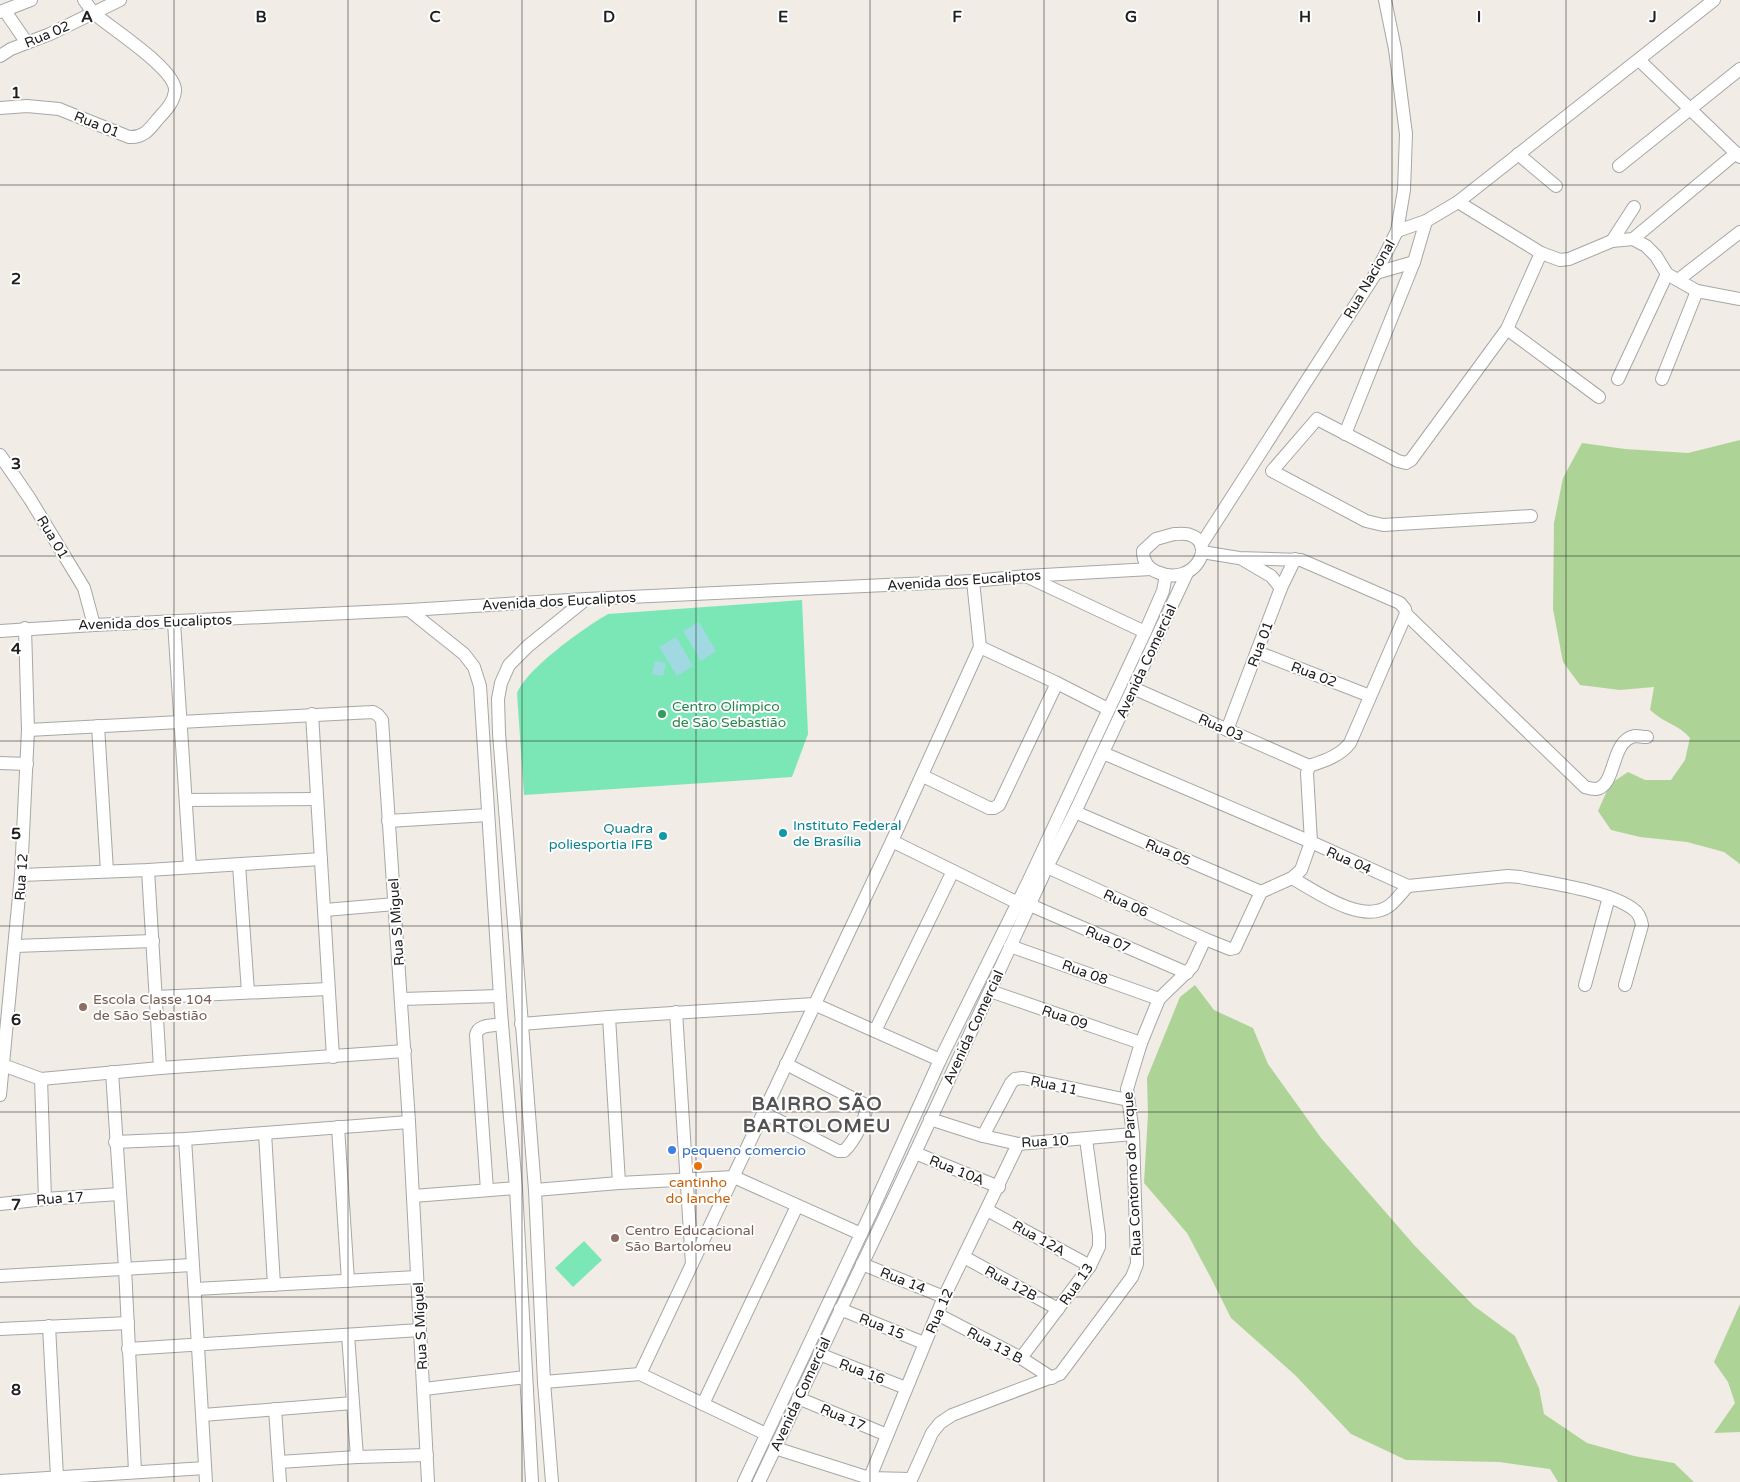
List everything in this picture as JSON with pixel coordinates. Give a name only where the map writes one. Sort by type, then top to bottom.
[{"type":"street","points":[[27,43],[3,12],[31,0]]},
{"type":"street","points":[[84,0],[94,14]]},
{"type":"street","name":"Rua 02","points":[[0,56],[11,49],[94,14],[120,0]]},
{"type":"street","name":"Rua Nacional","points":[[1201,549],[1215,524],[1376,273],[1397,231],[1404,190],[1406,134],[1395,49],[1385,0]]},
{"type":"street","points":[[1397,231],[1426,221],[1458,202],[1714,0]]},
{"type":"street","name":"Rua 01","points":[[0,108],[27,106],[58,109],[129,137],[138,138],[145,134],[171,104],[175,91],[174,81],[160,66],[94,14]]},
{"type":"street","points":[[1458,202],[1541,252],[1560,260],[1569,259],[1612,241],[1634,239],[1738,155],[1639,60]]},
{"type":"street","points":[[1620,166],[1740,69]]},
{"type":"street","points":[[1518,154],[1556,186]]},
{"type":"street","points":[[1612,241],[1634,207]]},
{"type":"street","points":[[1345,434],[1414,262],[1426,221]]},
{"type":"street","points":[[1618,379],[1672,277],[1740,232]]},
{"type":"street","points":[[1634,239],[1646,246],[1672,277],[1697,291],[1740,299]]},
{"type":"street","points":[[1532,516],[1383,525],[1366,521],[1272,471],[1317,419],[1398,461],[1406,463],[1411,460],[1507,329],[1541,252]]},
{"type":"street","points":[[1376,273],[1414,262]]},
{"type":"street","points":[[1662,378],[1697,291]]},
{"type":"street","points":[[1507,329],[1599,397]]},
{"type":"street","name":"Rua 01","points":[[0,455],[30,499],[84,588],[94,625]]},
{"type":"street","points":[[1119,570],[1134,561],[1156,540],[1164,536],[1174,534],[1191,535],[1215,524]]},
{"type":"street","points":[[1144,551],[1143,559],[1151,569],[1166,575],[1178,576],[1187,573],[1199,562],[1201,549],[1199,540],[1191,535]]},
{"type":"street","points":[[1201,549],[1239,558],[1295,559],[1400,603],[1405,609],[1406,614],[1584,787],[1595,789],[1601,787],[1607,781],[1619,749],[1626,740],[1635,736],[1647,737]]},
{"type":"street","points":[[1239,558],[1271,576],[1281,588]]},
{"type":"street","name":"Rua 01","points":[[1227,730],[1281,588],[1295,559]]},
{"type":"street","name":"Avenida dos Eucaliptos","points":[[0,631],[25,628],[409,610],[586,599],[973,581],[1151,569]]},
{"type":"street","name":"Avenida Comercial","points":[[1033,884],[1047,866],[1075,812],[1187,573]]},
{"type":"street","name":"Avenida Comercial","points":[[747,1477],[870,1215],[940,1060],[1024,904],[1108,709],[1163,591],[1166,575]]},
{"type":"street","points":[[1026,576],[1145,632]]},
{"type":"street","points":[[640,1374],[892,841],[980,647],[973,581]]},
{"type":"street","points":[[552,1482],[544,1382],[535,1190],[499,733],[498,699],[501,683],[509,665],[528,646],[586,599]]},
{"type":"street","points":[[409,610],[464,654],[474,667],[480,686],[500,996],[516,1188],[532,1482]]},
{"type":"street","points":[[1205,939],[1230,949],[1235,948],[1261,892],[1292,878],[1301,870],[1311,842],[1308,773],[1310,766],[1329,759],[1345,750],[1350,743],[1406,614]]},
{"type":"street","points":[[174,622],[190,867]]},
{"type":"street","name":"Rua 12","points":[[0,1095],[1,1064],[21,875],[28,730],[25,628]]},
{"type":"street","points":[[980,647],[1108,709]]},
{"type":"street","name":"Rua 02","points":[[1257,652],[1370,696]]},
{"type":"street","points":[[922,776],[989,808],[999,805],[1057,683]]},
{"type":"street","name":"Rua 03","points":[[1133,688],[1310,766]]},
{"type":"street","name":"Rua S Miguel","points":[[28,730],[373,712],[382,720],[402,1000],[428,1482]]},
{"type":"street","points":[[312,714],[333,1057]]},
{"type":"street","points":[[98,726],[107,871]]},
{"type":"street","points":[[483,734],[499,733]]},
{"type":"street","name":"Rua 04","points":[[1103,753],[1311,842],[1408,886],[1514,877],[1609,897],[1633,909],[1640,917],[1642,925],[1625,985]]},
{"type":"street","points":[[0,763],[26,764]]},
{"type":"street","points":[[186,800],[317,799]]},
{"type":"street","name":"Rua 05","points":[[1075,812],[1261,892]]},
{"type":"street","points":[[388,821],[488,815]]},
{"type":"street","name":"Rua 07","points":[[892,841],[1024,904],[1187,973]]},
{"type":"street","points":[[21,875],[148,870],[321,859]]},
{"type":"street","points":[[239,864],[248,992]]},
{"type":"street","name":"Rua 06","points":[[1047,866],[1205,939]]},
{"type":"street","points":[[148,870],[160,1068]]},
{"type":"street","points":[[875,1031],[954,871]]},
{"type":"street","points":[[1292,878],[1348,908],[1362,912],[1378,911],[1390,906],[1408,886]]},
{"type":"street","points":[[1585,985],[1609,897]]},
{"type":"street","points":[[325,910],[395,904]]},
{"type":"street","name":"Avenida Comercial","points":[[760,1479],[990,991],[1010,946],[1012,927]]},
{"type":"street","name":"Rua Contorno do Parque","points":[[910,1481],[932,1433],[940,1423],[952,1415],[1060,1374],[1132,1277],[1137,1264],[1133,1134],[1127,1089],[1140,1043],[1159,999],[1192,967],[1205,939]]},
{"type":"street","points":[[14,946],[153,941]]},
{"type":"street","name":"Rua 08","points":[[1010,946],[1159,999]]},
{"type":"street","points":[[156,997],[328,989]]},
{"type":"street","name":"Rua 09","points":[[990,991],[1140,1043]]},
{"type":"street","points":[[402,1000],[500,996]]},
{"type":"street","points":[[521,1024],[608,1016],[814,1004],[940,1060]]},
{"type":"street","points":[[487,1190],[476,1034],[480,1027],[521,1010]]},
{"type":"street","points":[[676,1012],[692,1265]]},
{"type":"street","points":[[608,1016],[619,1183]]},
{"type":"street","points":[[1,1064],[41,1078],[405,1052]]},
{"type":"street","points":[[764,1113],[838,1151],[844,1151],[849,1146],[859,1129],[867,1111],[866,1104],[786,1064]]},
{"type":"street","points":[[112,1072],[125,1268],[135,1471]]},
{"type":"street","points":[[41,1078],[45,1199]]},
{"type":"street","name":"Rua 11","points":[[983,1136],[1011,1083],[1015,1079],[1023,1078],[1128,1100]]},
{"type":"street","name":"Rua 10","points":[[930,1119],[983,1136],[1018,1144],[1133,1134]]},
{"type":"street","points":[[116,1142],[185,1139],[409,1122]]},
{"type":"street","points":[[338,1127],[348,1281]]},
{"type":"street","points":[[265,1133],[274,1285]]},
{"type":"street","points":[[185,1139],[206,1482]]},
{"type":"street","name":"Rua 13","points":[[1021,1358],[1090,1266],[1099,1247],[1086,1139]]},
{"type":"street","name":"Rua 12","points":[[869,1480],[944,1297],[999,1187],[1018,1144]]},
{"type":"street","name":"Rua 10A","points":[[915,1153],[999,1187]]},
{"type":"street","points":[[535,1190],[619,1183],[734,1177],[861,1234]]},
{"type":"street","points":[[413,1196],[516,1188]]},
{"type":"street","name":"Rua 17","points":[[0,1204],[119,1194]]},
{"type":"street","points":[[703,1404],[797,1206]]},
{"type":"street","name":"Rua 12A","points":[[987,1210],[1090,1266]]},
{"type":"street","points":[[870,1215],[883,1221]]},
{"type":"street","name":"Rua 12B","points":[[964,1257],[1058,1308]]},
{"type":"street","name":"Rua 14","points":[[862,1264],[944,1297]]},
{"type":"street","points":[[0,1276],[192,1265]]},
{"type":"street","points":[[195,1290],[417,1277]]},
{"type":"street","points":[[839,1280],[851,1286]]},
{"type":"street","name":"Rua 15","points":[[840,1309],[924,1343]]},
{"type":"street","name":"Rua 13 B","points":[[937,1314],[1021,1358],[1052,1378]]},
{"type":"street","points":[[0,1329],[128,1323]]},
{"type":"street","points":[[49,1326],[57,1477]]},
{"type":"street","points":[[128,1348],[420,1330]]},
{"type":"street","points":[[348,1335],[357,1457]]},
{"type":"street","name":"Rua 16","points":[[819,1354],[906,1388]]},
{"type":"street","points":[[544,1382],[640,1374],[766,1434]]},
{"type":"street","points":[[424,1389],[526,1377]]},
{"type":"street","name":"Rua 17","points":[[798,1398],[887,1435]]},
{"type":"street","points":[[203,1415],[353,1404]]},
{"type":"street","points":[[274,1409],[280,1482]]},
{"type":"street","points":[[775,1448],[869,1480],[910,1481]]},
{"type":"street","points":[[279,1462],[427,1455]]},
{"type":"street","points":[[0,1481],[205,1468]]},
{"type":"street","points":[[747,1477],[757,1473],[760,1479]]},
{"type":"green space","points":[[1740,440],[1740,864],[1724,852],[1687,842],[1640,837],[1611,830],[1598,811],[1610,784],[1628,772],[1645,780],[1671,780],[1685,760],[1690,738],[1650,710],[1654,687],[1620,690],[1580,685],[1563,662],[1553,609],[1554,523],[1563,478],[1582,443],[1625,449],[1688,453]]},
{"type":"green space","name":"Centro Olímpico de São Sebastião","points":[[802,600],[808,734],[792,777],[524,795],[517,693],[532,672],[557,649],[585,629],[608,614]]},
{"type":"green space","points":[[1195,985],[1214,1010],[1253,1028],[1268,1064],[1321,1138],[1415,1246],[1474,1306],[1515,1336],[1539,1388],[1544,1414],[1587,1443],[1634,1456],[1674,1463],[1694,1482],[1558,1482],[1550,1469],[1499,1462],[1406,1460],[1351,1434],[1295,1375],[1231,1318],[1187,1233],[1144,1183],[1148,1114],[1147,1078],[1180,997]]},
{"type":"green space","points":[[584,1241],[602,1260],[573,1287],[555,1268]]},
{"type":"green space","points":[[1740,1304],[1740,1432],[1714,1433],[1735,1403],[1728,1382],[1714,1362]]},
{"type":"water","points":[[699,622],[716,651],[701,661],[683,631]]},
{"type":"water","points":[[676,637],[693,666],[677,676],[659,647]]},
{"type":"water","points":[[655,661],[666,663],[663,676],[652,674]]},
{"type":"place","name":"Centro Olímpico de São Sebastião","points":[[662,714]]},
{"type":"place","name":"Instituto Federal de Brasília","points":[[783,833]]},
{"type":"place","name":"Quadra poliesportia IFB","points":[[663,836]]},
{"type":"place","name":"Escola Classe 104 de São Sebastião","points":[[83,1007]]},
{"type":"place","name":"pequeno comercio","points":[[672,1150]]},
{"type":"place","name":"cantinho do lanche","points":[[698,1166]]},
{"type":"place","name":"Centro Educacional São Bartolomeu","points":[[615,1238]]},
{"type":"district","name":"BAIRRO SÃO BARTOLOMEU","points":[[817,1114]]}]
